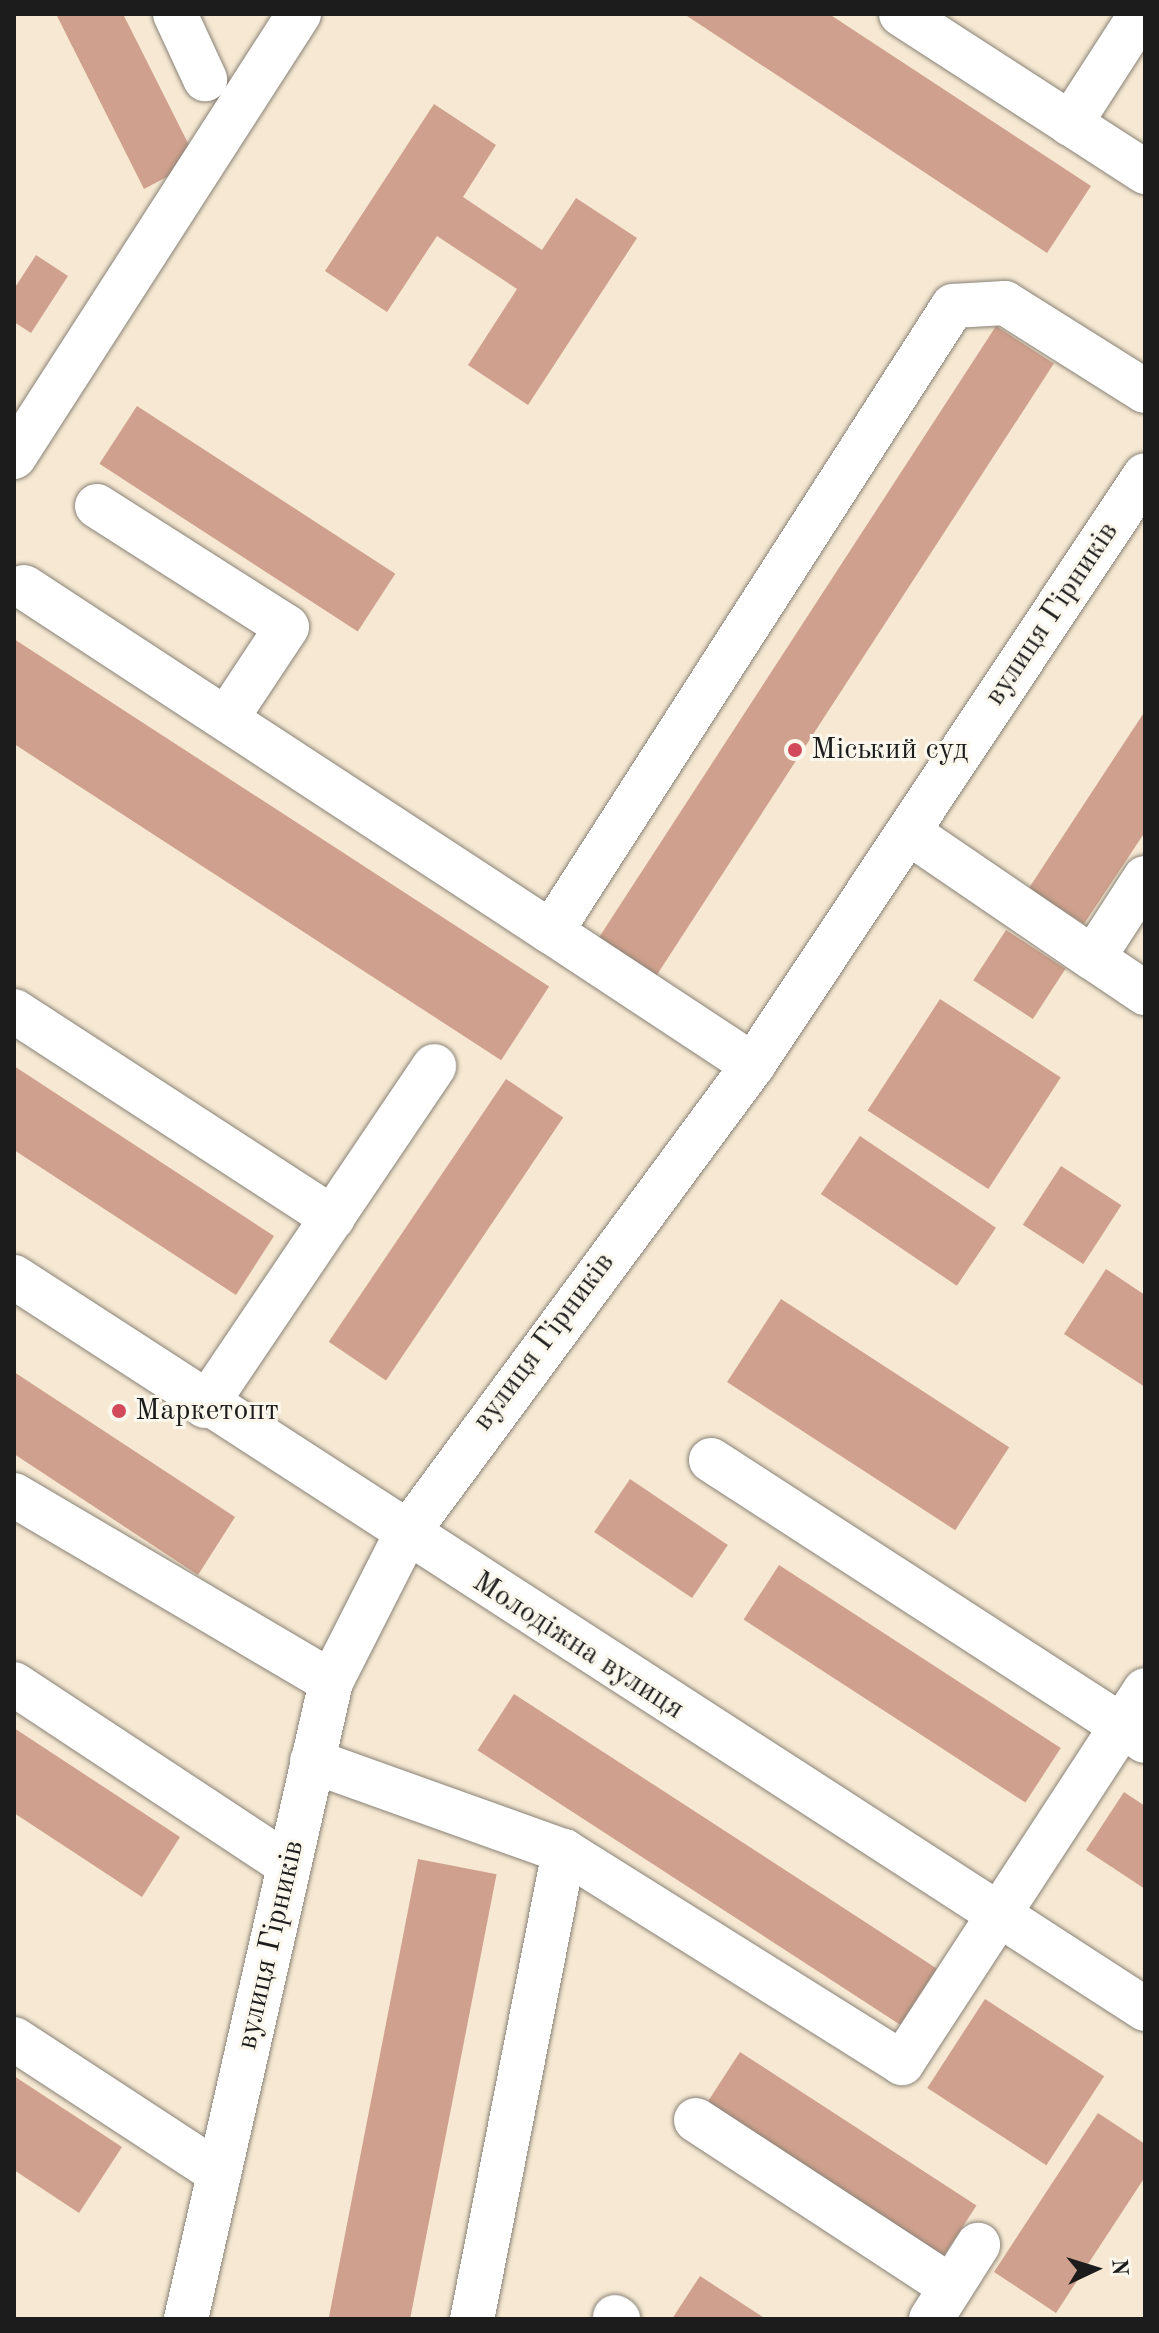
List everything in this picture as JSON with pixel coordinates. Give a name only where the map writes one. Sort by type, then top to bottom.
[{"type":"street","points":[[175,14],[205,79]]},
{"type":"street","points":[[14,457],[299,14]]},
{"type":"street","points":[[901,14],[1145,172]]},
{"type":"street","points":[[1070,124],[1141,14]]},
{"type":"street","points":[[551,932],[953,306],[1005,303],[1145,391]]},
{"type":"street","name":"вулиця Гірників","points":[[186,2319],[331,1682],[405,1536],[753,1065],[1145,475]]},
{"type":"street","points":[[97,506],[287,627],[226,719]]},
{"type":"street","points":[[24,587],[753,1065]]},
{"type":"street","points":[[908,832],[1145,993]]},
{"type":"street","points":[[1093,958],[1145,878]]},
{"type":"street","points":[[14,1011],[333,1218]]},
{"type":"street","points":[[205,1406],[434,1066]]},
{"type":"street","name":"Молодіжна вулиця","points":[[14,1277],[405,1536],[1145,2009]]},
{"type":"street","points":[[711,1460],[1133,1734]]},
{"type":"street","points":[[14,1495],[331,1682]]},
{"type":"street","points":[[14,1684],[289,1865]]},
{"type":"street","points":[[312,1761],[564,1851],[902,2063],[1000,1915],[1133,1734],[1145,1690]]},
{"type":"street","points":[[472,2319],[564,1851]]},
{"type":"street","points":[[14,2039],[219,2173]]},
{"type":"street","points":[[696,2120],[941,2303],[978,2245]]},
{"type":"building","points":[[56,14],[123,14],[197,161],[144,189]]},
{"type":"building","points":[[684,14],[829,14],[1091,186],[1047,253]]},
{"type":"building","points":[[434,104],[496,145],[463,197],[542,250],[576,198],[637,238],[528,405],[468,365],[517,289],[437,236],[387,312],[325,271]]},
{"type":"building","points":[[36,255],[68,276],[31,333],[14,322],[14,289]]},
{"type":"building","points":[[996,326],[1054,364],[655,977],[597,940]]},
{"type":"building","points":[[137,406],[395,574],[358,632],[99,464]]},
{"type":"building","points":[[14,639],[549,986],[501,1060],[14,744]]},
{"type":"building","points":[[1145,711],[1145,832],[1084,924],[1029,888]]},
{"type":"building","points":[[1006,930],[1066,969],[1033,1019],[973,980]]},
{"type":"building","points":[[940,999],[1061,1077],[988,1189],[868,1111]]},
{"type":"building","points":[[14,1066],[274,1236],[236,1295],[14,1150]]},
{"type":"building","points":[[506,1079],[563,1118],[386,1380],[329,1342]]},
{"type":"building","points":[[860,1136],[996,1228],[957,1286],[821,1194]]},
{"type":"building","points":[[1061,1166],[1121,1205],[1083,1264],[1023,1225]]},
{"type":"building","points":[[1106,1269],[1145,1295],[1145,1387],[1064,1334]]},
{"type":"building","points":[[781,1299],[1009,1447],[955,1530],[727,1382]]},
{"type":"building","points":[[14,1372],[235,1517],[198,1575],[14,1454]]},
{"type":"building","points":[[630,1479],[728,1545],[692,1598],[594,1532]]},
{"type":"building","points":[[779,1565],[1061,1748],[1025,1803],[744,1620]]},
{"type":"building","points":[[514,1694],[937,1968],[900,2025],[478,1750]]},
{"type":"building","points":[[14,1728],[180,1837],[142,1897],[14,1813]]},
{"type":"building","points":[[1124,1792],[1145,1806],[1145,1889],[1086,1850]]},
{"type":"building","points":[[418,1859],[497,1874],[410,2319],[329,2319]]},
{"type":"building","points":[[985,1999],[1104,2076],[1046,2165],[927,2088]]},
{"type":"building","points":[[740,2052],[977,2206],[943,2258],[706,2104]]},
{"type":"building","points":[[14,2076],[122,2147],[79,2213],[14,2170]]},
{"type":"building","points":[[1098,2113],[1145,2144],[1145,2177],[1056,2313],[994,2272]]},
{"type":"building","points":[[700,2276],[766,2319],[672,2319]]},
{"type":"place","name":"Міський суд","points":[[795,750]]},
{"type":"place","name":"Маркетопт","points":[[119,1411]]}]
